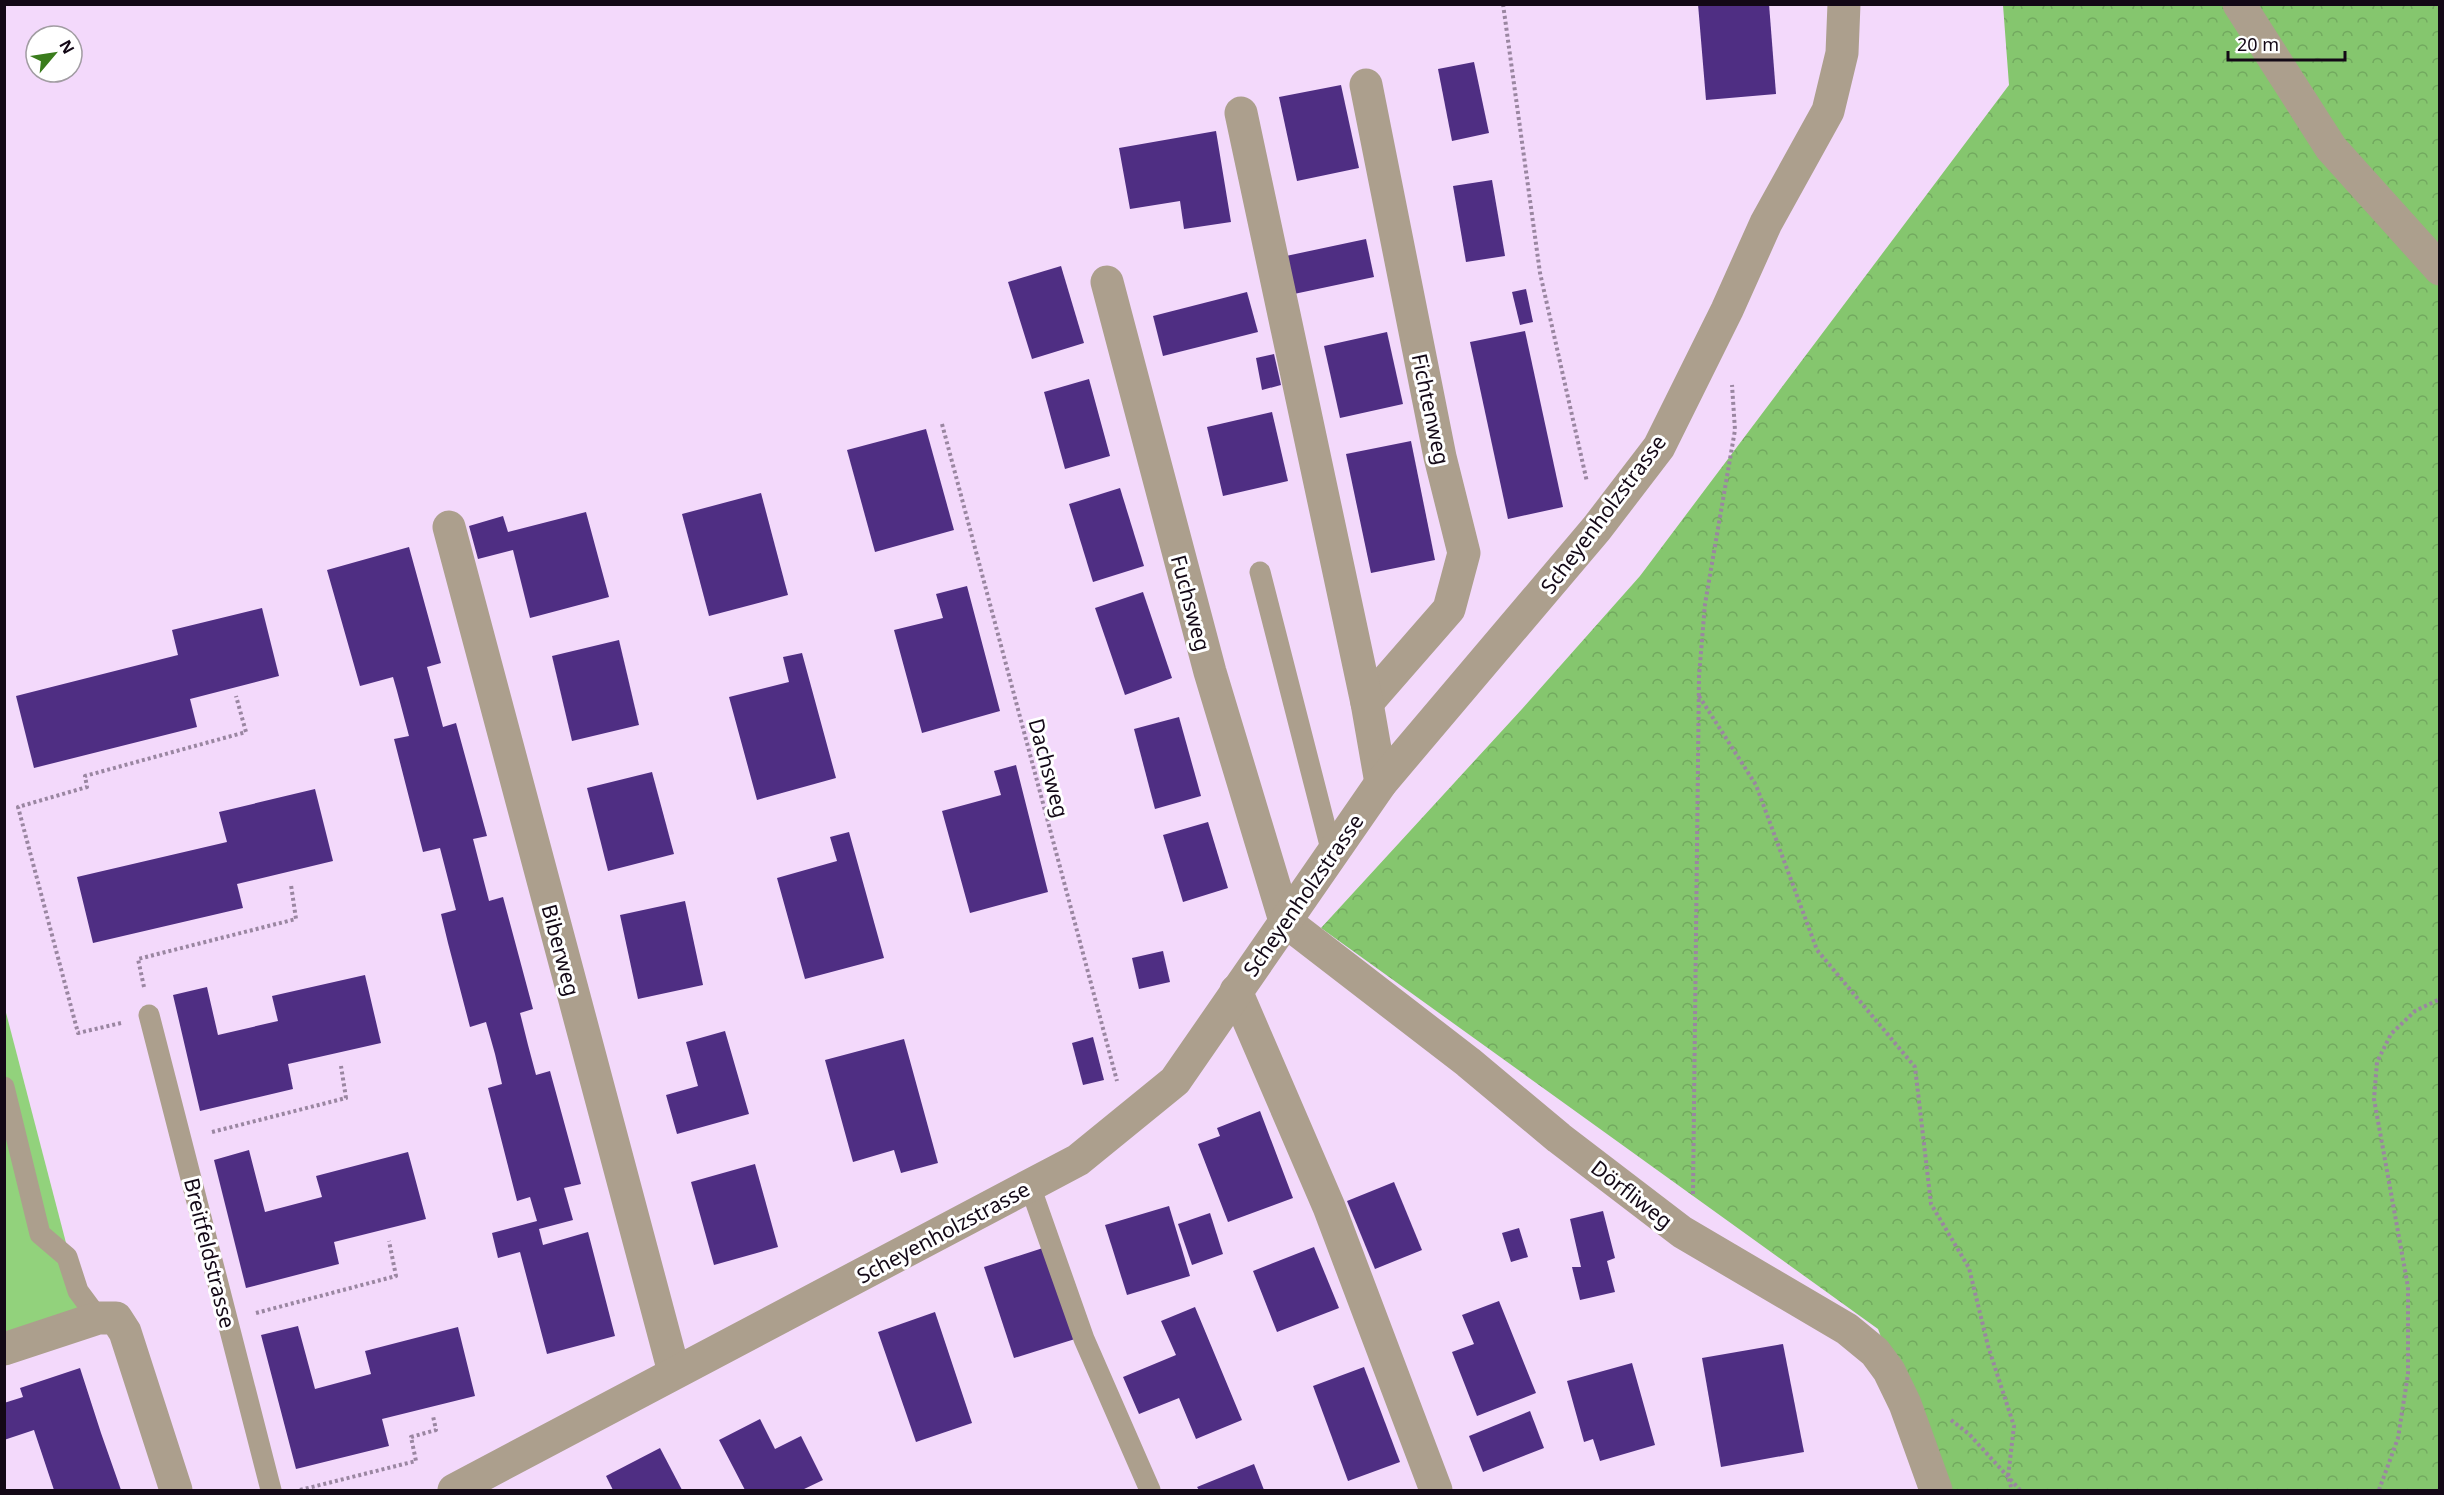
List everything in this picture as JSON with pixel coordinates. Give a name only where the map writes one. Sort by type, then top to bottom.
[{"type":"street","name":"Scheyenholzstrasse","points":[[454,1491],[674,1372],[1078,1160],[1175,1081],[1381,783],[1597,528],[1659,447],[1767,223],[1828,111],[1842,53],[1844,4]]},
{"type":"street","points":[[2239,4],[2331,148],[2439,269]]},
{"type":"street","name":"Fichtenweg","points":[[1366,85],[1440,457],[1464,553],[1449,609],[1367,703]]},
{"type":"street","points":[[1241,113],[1367,703],[1381,783]]},
{"type":"street","name":"Fuchsweg","points":[[1107,282],[1210,672],[1284,921]]},
{"type":"street","name":"Biberweg","points":[[449,527],[674,1372]]},
{"type":"street","name":"Dörfliweg","points":[[1284,921],[1468,1062],[1559,1138],[1692,1238],[1847,1329],[1875,1352],[1889,1371],[1905,1404],[1936,1491]]},
{"type":"street","points":[[1236,991],[1329,1207],[1436,1491]]},
{"type":"street","points":[[4,1349],[107,1318],[126,1332],[176,1491]]},
{"type":"lane","points":[[1260,572],[1332,853]]},
{"type":"lane","name":"Breitfeldstrasse","points":[[149,1016],[271,1491]]},
{"type":"lane","points":[[4,1087],[40,1234],[67,1257],[78,1291],[107,1318]]},
{"type":"lane","points":[[1030,1186],[1084,1339],[1150,1491]]},
{"type":"path","points":[[1503,4],[1540,273],[1597,528]]},
{"type":"path","points":[[1692,1238],[1699,695],[1705,604],[1735,430],[1731,375]]},
{"type":"path","name":"Dachsweg","points":[[942,424],[1128,1120]]},
{"type":"path","points":[[1699,695],[1756,785],[1817,950],[1915,1067],[1931,1204],[1969,1268],[1988,1346],[2014,1426],[2008,1477],[2012,1491]]},
{"type":"path","points":[[236,696],[246,732],[85,776],[87,788],[18,807],[78,1034],[149,1016],[138,959],[296,919],[291,885]]},
{"type":"path","points":[[2379,1491],[2398,1438],[2408,1374],[2408,1287],[2374,1099],[2377,1062],[2391,1034],[2415,1011],[2439,999]]},
{"type":"path","points":[[181,1140],[346,1098],[341,1066]]},
{"type":"path","points":[[228,1320],[396,1276],[389,1242]]},
{"type":"path","points":[[1942,1413],[1969,1434],[2020,1491]]},
{"type":"path","points":[[298,1491],[416,1461],[411,1437],[436,1430],[433,1416]]},
{"type":"green space","points":[[2003,5],[2439,5],[2439,1490],[1940,1490],[1878,1329],[1321,928],[1522,709],[1640,576],[2009,85]]},
{"type":"green space","points":[[4,1005],[89,1331],[4,1360]]},
{"type":"building","points":[[1698,4],[1769,4],[1776,94],[1706,100]]},
{"type":"building","points":[[1474,62],[1489,133],[1452,141],[1438,69]]},
{"type":"building","points":[[1341,85],[1359,168],[1297,181],[1279,97]]},
{"type":"building","points":[[1216,131],[1231,222],[1184,229],[1180,201],[1130,209],[1119,148]]},
{"type":"building","points":[[1492,180],[1505,256],[1466,262],[1453,186]]},
{"type":"building","points":[[1366,239],[1374,277],[1294,294],[1286,256]]},
{"type":"building","points":[[1061,266],[1084,343],[1032,359],[1008,282]]},
{"type":"building","points":[[1526,289],[1533,322],[1520,325],[1512,292]]},
{"type":"building","points":[[1247,292],[1258,332],[1163,356],[1153,316]]},
{"type":"building","points":[[1525,331],[1563,507],[1508,519],[1470,342]]},
{"type":"building","points":[[1387,332],[1403,404],[1340,418],[1324,346]]},
{"type":"building","points":[[1274,354],[1281,385],[1262,390],[1256,358]]},
{"type":"building","points":[[1089,379],[1110,456],[1065,469],[1044,392]]},
{"type":"building","points":[[1272,412],[1288,481],[1223,496],[1207,427]]},
{"type":"building","points":[[926,429],[954,530],[875,552],[847,450]]},
{"type":"building","points":[[1411,441],[1435,560],[1371,573],[1346,454]]},
{"type":"building","points":[[1120,488],[1144,566],[1093,582],[1069,504]]},
{"type":"building","points":[[761,493],[788,595],[709,616],[682,514]]},
{"type":"building","points":[[586,512],[609,597],[530,618],[513,550],[478,559],[469,526],[503,516],[508,532]]},
{"type":"building","points":[[409,547],[441,663],[427,667],[443,727],[456,723],[487,836],[473,839],[489,901],[503,897],[533,1009],[520,1013],[536,1075],[550,1071],[581,1184],[564,1188],[573,1220],[539,1229],[543,1245],[588,1232],[615,1336],[547,1354],[520,1252],[498,1258],[492,1233],[537,1221],[530,1197],[517,1201],[488,1088],[502,1084],[495,1054],[486,1022],[470,1027],[448,943],[441,914],[456,910],[440,848],[423,852],[394,739],[409,736],[397,691],[393,677],[360,686],[327,570]]},
{"type":"building","points":[[967,586],[1000,711],[922,733],[894,630],[943,618],[936,594]]},
{"type":"building","points":[[1143,592],[1172,678],[1125,695],[1095,608]]},
{"type":"building","points":[[262,608],[279,676],[190,699],[197,727],[34,768],[16,696],[178,655],[172,630]]},
{"type":"building","points":[[619,640],[639,725],[572,741],[552,656]]},
{"type":"building","points":[[802,653],[836,778],[757,800],[729,697],[789,682],[783,657]]},
{"type":"building","points":[[1179,717],[1201,796],[1155,809],[1134,729]]},
{"type":"building","points":[[1016,765],[1048,892],[970,913],[942,811],[1001,795],[994,771]]},
{"type":"building","points":[[652,772],[674,854],[608,871],[587,788]]},
{"type":"building","points":[[315,789],[333,861],[237,884],[243,908],[93,943],[77,877],[227,842],[219,812]]},
{"type":"building","points":[[1208,822],[1228,888],[1183,902],[1163,835]]},
{"type":"building","points":[[849,832],[884,958],[805,979],[777,878],[837,861],[830,837]]},
{"type":"building","points":[[685,901],[703,985],[638,999],[620,915]]},
{"type":"building","points":[[1163,951],[1170,982],[1139,989],[1132,958]]},
{"type":"building","points":[[365,975],[381,1043],[288,1064],[293,1089],[200,1111],[173,995],[207,987],[218,1035],[278,1021],[272,996]]},
{"type":"building","points":[[725,1031],[749,1114],[677,1134],[666,1095],[698,1086],[686,1042]]},
{"type":"building","points":[[1093,1037],[1104,1080],[1083,1085],[1072,1043]]},
{"type":"building","points":[[904,1039],[938,1163],[901,1173],[894,1150],[853,1162],[825,1060]]},
{"type":"building","points":[[1260,1111],[1293,1198],[1228,1222],[1198,1144],[1220,1136],[1217,1128]]},
{"type":"building","points":[[249,1150],[265,1212],[322,1197],[316,1176],[408,1152],[426,1219],[334,1242],[339,1264],[246,1288],[214,1160]]},
{"type":"building","points":[[755,1164],[778,1247],[714,1265],[691,1182]]},
{"type":"building","points":[[1394,1182],[1422,1250],[1375,1269],[1347,1201]]},
{"type":"building","points":[[1169,1206],[1190,1276],[1127,1295],[1105,1225]]},
{"type":"building","points":[[1603,1211],[1615,1258],[1607,1261],[1615,1292],[1580,1300],[1572,1267],[1581,1267],[1570,1219]]},
{"type":"building","points":[[1210,1213],[1223,1254],[1192,1265],[1178,1224]]},
{"type":"building","points":[[1519,1228],[1528,1257],[1511,1262],[1502,1233]]},
{"type":"building","points":[[1046,1247],[1075,1339],[1014,1358],[984,1267]]},
{"type":"building","points":[[1314,1247],[1339,1308],[1277,1332],[1253,1271]]},
{"type":"building","points":[[1499,1301],[1536,1393],[1477,1416],[1452,1352],[1474,1344],[1462,1315]]},
{"type":"building","points":[[1195,1307],[1242,1420],[1196,1439],[1179,1398],[1139,1414],[1123,1377],[1176,1355],[1161,1321]]},
{"type":"building","points":[[935,1312],[972,1423],[916,1442],[878,1332]]},
{"type":"building","points":[[298,1326],[315,1389],[371,1374],[365,1351],[458,1327],[475,1396],[382,1419],[389,1446],[296,1469],[261,1335]]},
{"type":"building","points":[[1783,1344],[1804,1452],[1721,1467],[1702,1358]]},
{"type":"building","points":[[1632,1363],[1655,1445],[1600,1461],[1593,1439],[1584,1442],[1567,1381]]},
{"type":"building","points":[[1364,1367],[1400,1462],[1348,1481],[1313,1386]]},
{"type":"building","points":[[80,1368],[121,1490],[54,1490],[34,1430],[4,1440],[4,1403],[23,1397],[20,1388]]},
{"type":"building","points":[[1530,1411],[1544,1448],[1483,1472],[1469,1436]]},
{"type":"building","points":[[760,1419],[775,1449],[801,1436],[823,1480],[802,1490],[745,1490],[719,1440]]},
{"type":"building","points":[[660,1448],[682,1490],[613,1490],[606,1476]]},
{"type":"building","points":[[1254,1464],[1264,1490],[1199,1490],[1197,1487]]}]
